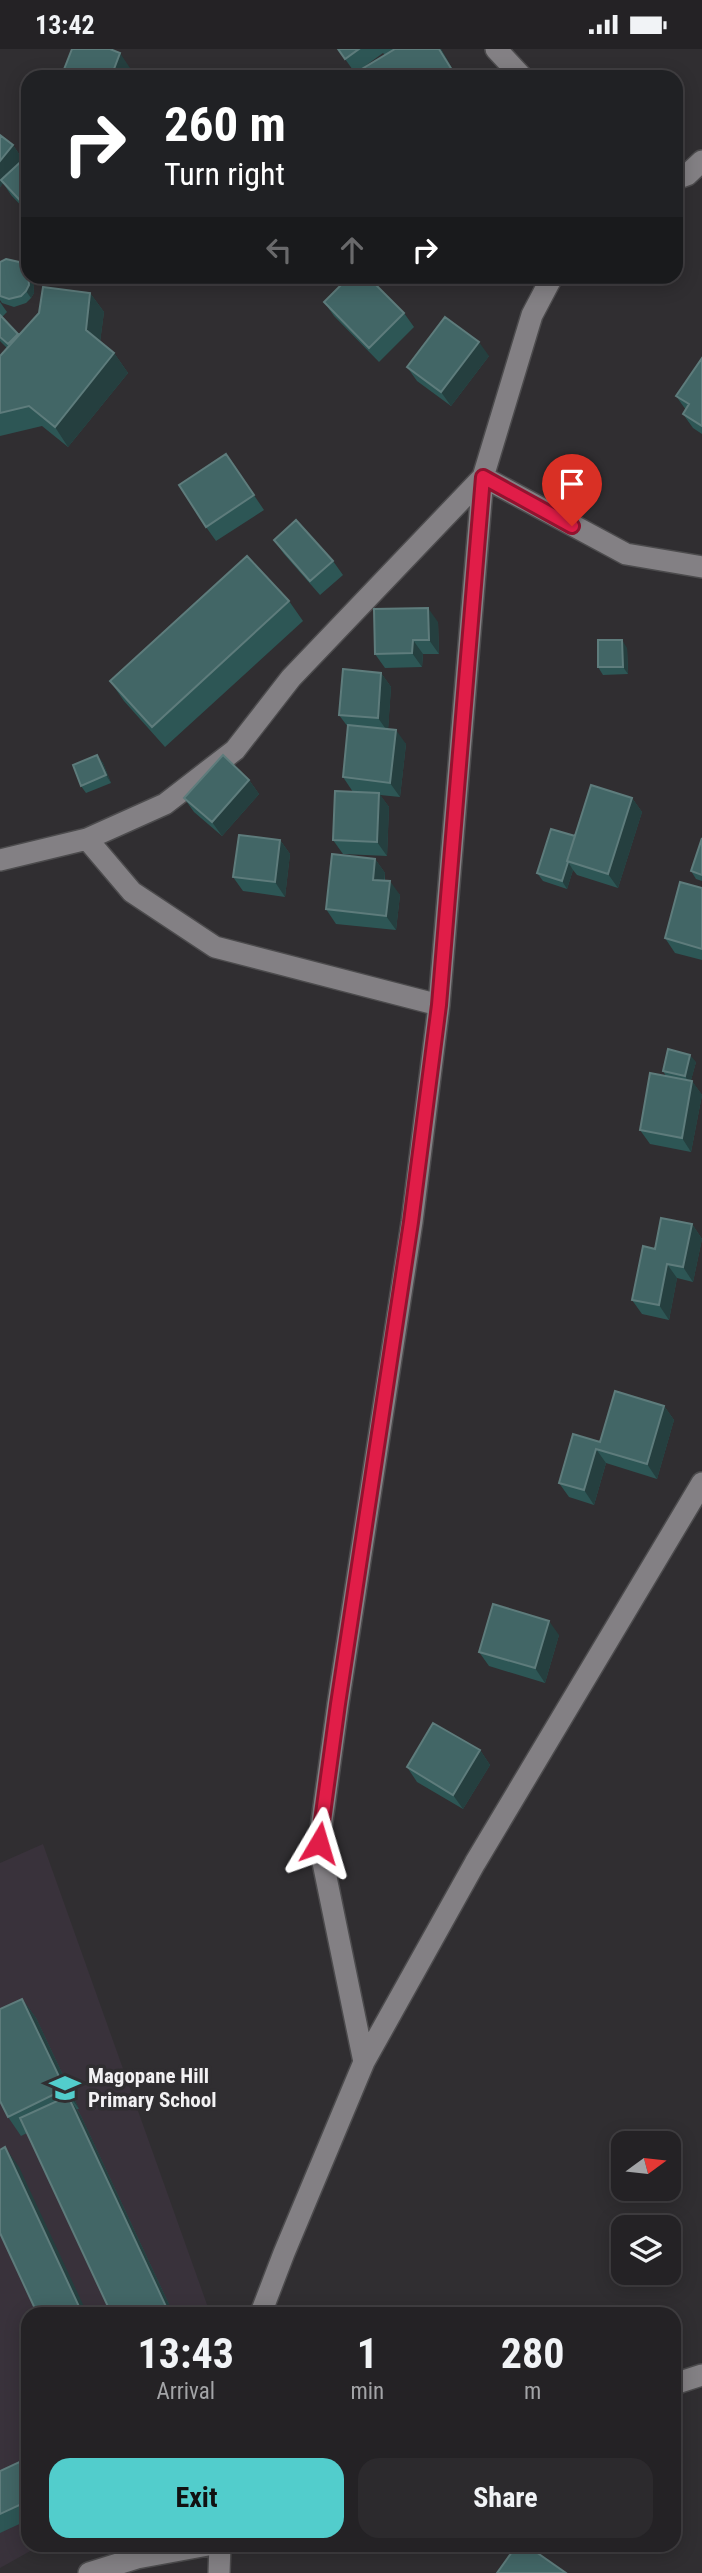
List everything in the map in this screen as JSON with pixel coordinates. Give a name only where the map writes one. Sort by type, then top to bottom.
[{"type":"street","points":[[496,49],[516,70]]},
{"type":"street","points":[[683,176],[702,162]]},
{"type":"street","points":[[364,2062],[319,1843],[411,1222],[439,1005],[483,477],[532,315],[548,284]]},
{"type":"street","points":[[483,477],[626,554],[702,568]]},
{"type":"street","points":[[0,860],[87,839],[165,804],[235,750],[291,678],[483,477]]},
{"type":"street","points":[[87,839],[132,892],[215,947],[439,1005]]},
{"type":"street","points":[[263,2307],[364,2062],[482,1851],[702,1483]]},
{"type":"street","points":[[681,2382],[702,2375]]},
{"type":"street","points":[[89,2573],[137,2558],[170,2552]]},
{"type":"street","points":[[219,2573],[220,2552]]},
{"type":"shaded area","name":"Magopane Hill Primary School","points":[[43,1844],[208,2307],[21,2307],[21,2552],[29,2552],[0,2568],[0,1863]]},
{"type":"building","points":[[72,49],[110,49],[120,53],[114,70],[64,70]]},
{"type":"building","points":[[338,49],[359,49],[345,59]]},
{"type":"building","points":[[395,49],[439,49],[452,70],[360,70]]},
{"type":"building","points":[[0,135],[13,145],[0,161]]},
{"type":"building","points":[[21,161],[21,201],[1,180]]},
{"type":"building","points":[[6,259],[21,264],[21,284],[29,285],[21,296],[9,299],[0,296],[0,262]]},
{"type":"building","points":[[342,284],[375,284],[404,313],[369,348],[324,302]]},
{"type":"building","points":[[43,287],[90,293],[86,330],[114,353],[55,427],[29,406],[0,413],[0,356],[39,313]]},
{"type":"building","points":[[0,315],[18,334],[8,344],[0,337]]},
{"type":"building","points":[[445,317],[479,342],[441,392],[407,367]]},
{"type":"building","points":[[702,358],[702,426],[683,414],[689,404],[676,396]]},
{"type":"building","points":[[226,454],[254,495],[206,527],[179,485]]},
{"type":"building","points":[[296,520],[333,561],[310,581],[274,540]]},
{"type":"building","points":[[247,556],[289,601],[152,727],[110,681]]},
{"type":"building","points":[[428,608],[429,640],[413,640],[412,653],[375,654],[374,609]]},
{"type":"building","points":[[598,640],[622,640],[623,667],[598,667]]},
{"type":"building","points":[[343,669],[381,673],[378,718],[339,715]]},
{"type":"building","points":[[348,725],[396,730],[390,783],[343,777]]},
{"type":"building","points":[[97,755],[106,775],[81,786],[73,765]]},
{"type":"building","points":[[223,755],[249,780],[212,822],[184,798]]},
{"type":"building","points":[[591,785],[632,798],[608,874],[567,861]]},
{"type":"building","points":[[335,791],[379,793],[377,842],[333,840]]},
{"type":"building","points":[[551,829],[575,836],[562,881],[537,873]]},
{"type":"building","points":[[239,835],[280,840],[275,882],[233,877]]},
{"type":"building","points":[[702,838],[702,875],[691,871]]},
{"type":"building","points":[[332,854],[375,859],[373,880],[390,881],[386,916],[326,909]]},
{"type":"building","points":[[680,882],[702,888],[702,949],[665,938]]},
{"type":"building","points":[[668,1049],[690,1055],[685,1076],[663,1071]]},
{"type":"building","points":[[650,1073],[692,1081],[682,1138],[640,1130]]},
{"type":"building","points":[[661,1218],[692,1224],[683,1267],[667,1264],[659,1305],[632,1300],[643,1246],[655,1249]]},
{"type":"building","points":[[615,1391],[664,1406],[647,1464],[596,1449],[584,1490],[559,1483],[573,1434],[600,1442]]},
{"type":"building","points":[[493,1604],[549,1621],[535,1668],[479,1652]]},
{"type":"building","points":[[433,1723],[480,1750],[453,1795],[407,1767]]},
{"type":"building","points":[[22,1999],[65,2089],[8,2117],[0,2101],[0,2009]]},
{"type":"building","points":[[68,2096],[166,2307],[108,2307],[20,2118]]},
{"type":"building","points":[[5,2147],[79,2307],[34,2307],[0,2233],[0,2150]]},
{"type":"building","points":[[21,2461],[21,2504],[0,2514],[0,2471]]},
{"type":"building","points":[[512,2552],[536,2552],[566,2573],[497,2573]]},
{"type":"place","name":"Magopane Hill Primary School","points":[[65,2088]]},
{"type":"route","points":[[319,1843],[411,1222],[439,1005],[483,477],[572,526]]}]
